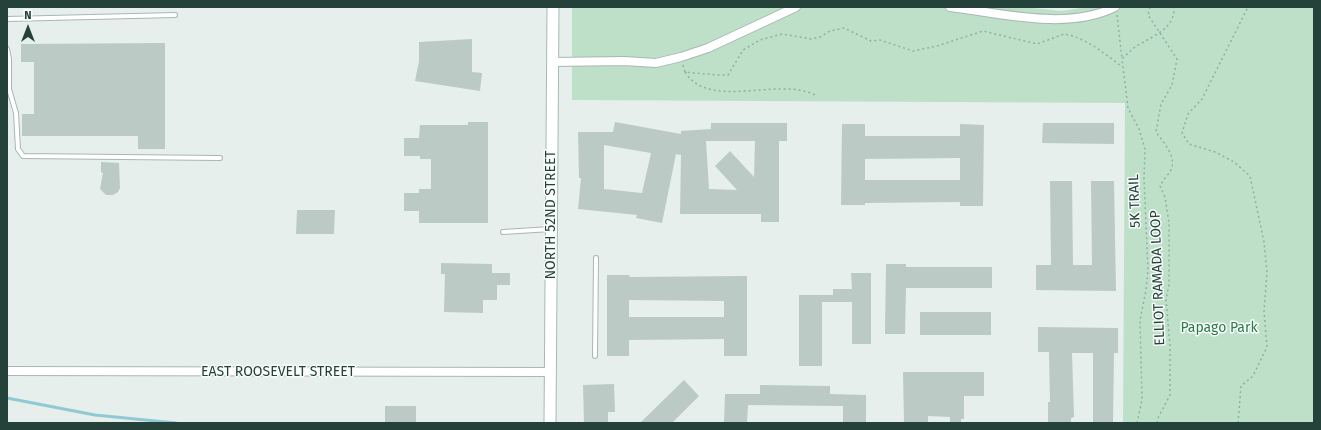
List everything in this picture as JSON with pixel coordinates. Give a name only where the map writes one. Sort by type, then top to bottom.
[{"type":"main road","name":"NORTH 52ND STREET","points":[[550,423],[553,7]]},
{"type":"street","points":[[553,62],[624,61],[656,63],[708,48],[796,7]]},
{"type":"street","points":[[950,7],[1054,20],[1085,17],[1116,10]]},
{"type":"street","name":"EAST ROOSEVELT STREET","points":[[7,371],[550,372]]},
{"type":"lane","points":[[7,19],[175,15]]},
{"type":"lane","points":[[7,49],[9,59],[9,90],[16,113],[18,149],[23,156],[220,158]]},
{"type":"lane","points":[[503,232],[551,229]]},
{"type":"lane","points":[[595,356],[596,258]]},
{"type":"path","name":"ELLIOT RAMADA LOOP","points":[[1150,7],[1148,15],[1177,59],[1172,85],[1161,104],[1156,132],[1170,152],[1173,164],[1160,186],[1165,197],[1169,223],[1169,285],[1166,299],[1170,346],[1170,395],[1157,423]]},
{"type":"path","points":[[1122,59],[1142,43],[1165,28],[1174,15],[1174,7]]},
{"type":"path","points":[[1238,423],[1241,386],[1253,376],[1267,347],[1264,312],[1267,272],[1264,242],[1250,176],[1234,162],[1189,144],[1182,133],[1188,114],[1202,99],[1248,7]]},
{"type":"path","name":"5K TRAIL","points":[[1116,10],[1128,108],[1139,129],[1144,149],[1148,270],[1140,320],[1142,400],[1137,423]]},
{"type":"path","points":[[685,72],[717,76],[728,75],[743,50],[767,37],[782,34],[811,38],[820,37],[830,30],[844,28],[871,41],[880,40],[913,51],[937,46],[983,31],[1037,44],[1064,34],[1093,46],[1122,66]]},
{"type":"path","points":[[681,57],[685,72],[693,81],[717,91],[733,92],[780,88],[797,89],[815,96]]},
{"type":"green space","name":"Papago Park","points":[[572,7],[1023,7],[1061,11],[1088,7],[1314,7],[1314,423],[1123,423],[1125,103],[572,100]]},
{"type":"building","points":[[472,39],[472,72],[482,73],[480,91],[415,81],[419,61],[419,42]]},
{"type":"building","points":[[165,43],[165,149],[138,149],[138,136],[22,136],[22,114],[34,114],[34,62],[21,62],[21,44]]},
{"type":"building","points":[[468,122],[488,122],[488,223],[419,223],[419,211],[404,211],[404,193],[419,193],[419,189],[431,189],[431,159],[420,159],[420,156],[404,156],[404,138],[419,138],[420,125],[468,125]]},
{"type":"building","points":[[615,122],[681,134],[681,131],[711,129],[711,123],[787,123],[787,141],[779,141],[779,222],[761,222],[761,214],[680,214],[681,155],[676,154],[662,223],[636,218],[637,215],[578,209],[581,178],[579,178],[578,132],[613,132]],"holes":[[[706,141],[755,141],[754,177],[730,151],[715,166],[737,190],[709,189]],[[604,145],[651,153],[642,193],[604,189]]]},
{"type":"building","points":[[1043,123],[1114,123],[1114,144],[1042,143]]},
{"type":"building","points":[[842,124],[865,124],[865,136],[960,136],[960,124],[984,125],[983,206],[960,206],[960,202],[865,203],[865,205],[841,205]],"holes":[[[960,158],[960,180],[865,180],[865,159]]]},
{"type":"building","points":[[101,162],[119,163],[120,188],[118,192],[113,195],[106,195],[100,189],[103,173],[101,172]]},
{"type":"building","points":[[1050,181],[1072,181],[1073,265],[1092,265],[1091,181],[1114,181],[1116,291],[1036,290],[1036,265],[1051,265]]},
{"type":"building","points":[[297,210],[335,210],[334,234],[296,234]]},
{"type":"building","points":[[441,263],[492,264],[492,273],[510,273],[510,285],[497,285],[497,300],[483,300],[483,313],[444,312],[445,274],[441,274]]},
{"type":"building","points":[[886,264],[906,264],[906,267],[992,267],[992,288],[906,288],[905,334],[885,334]]},
{"type":"building","points":[[851,273],[871,273],[871,344],[852,344],[852,302],[822,302],[822,366],[799,366],[799,295],[833,295],[833,289],[852,289]]},
{"type":"building","points":[[607,275],[630,275],[629,277],[747,276],[747,356],[724,356],[724,339],[629,340],[629,356],[607,356]],"holes":[[[629,300],[724,301],[724,317],[629,317]]]},
{"type":"building","points":[[920,312],[991,312],[991,335],[920,335]]},
{"type":"building","points":[[1038,327],[1118,328],[1118,353],[1114,353],[1113,423],[1093,423],[1093,353],[1072,353],[1074,417],[1071,418],[1071,423],[1048,423],[1048,402],[1050,402],[1049,352],[1038,352]]},
{"type":"building","points":[[903,372],[984,372],[984,396],[964,396],[964,419],[961,419],[961,423],[950,423],[950,417],[928,416],[928,423],[904,423]]},
{"type":"building","points":[[684,380],[699,396],[672,423],[640,423]]},
{"type":"building","points":[[614,384],[615,412],[608,412],[608,423],[584,423],[583,385]]},
{"type":"building","points":[[760,385],[830,386],[830,394],[866,395],[866,423],[843,423],[843,406],[748,405],[747,423],[724,423],[725,394],[760,394]]},
{"type":"building","points":[[385,406],[416,406],[416,423],[385,423]]},
{"type":"waterway","points":[[7,398],[95,415],[176,423]]}]
